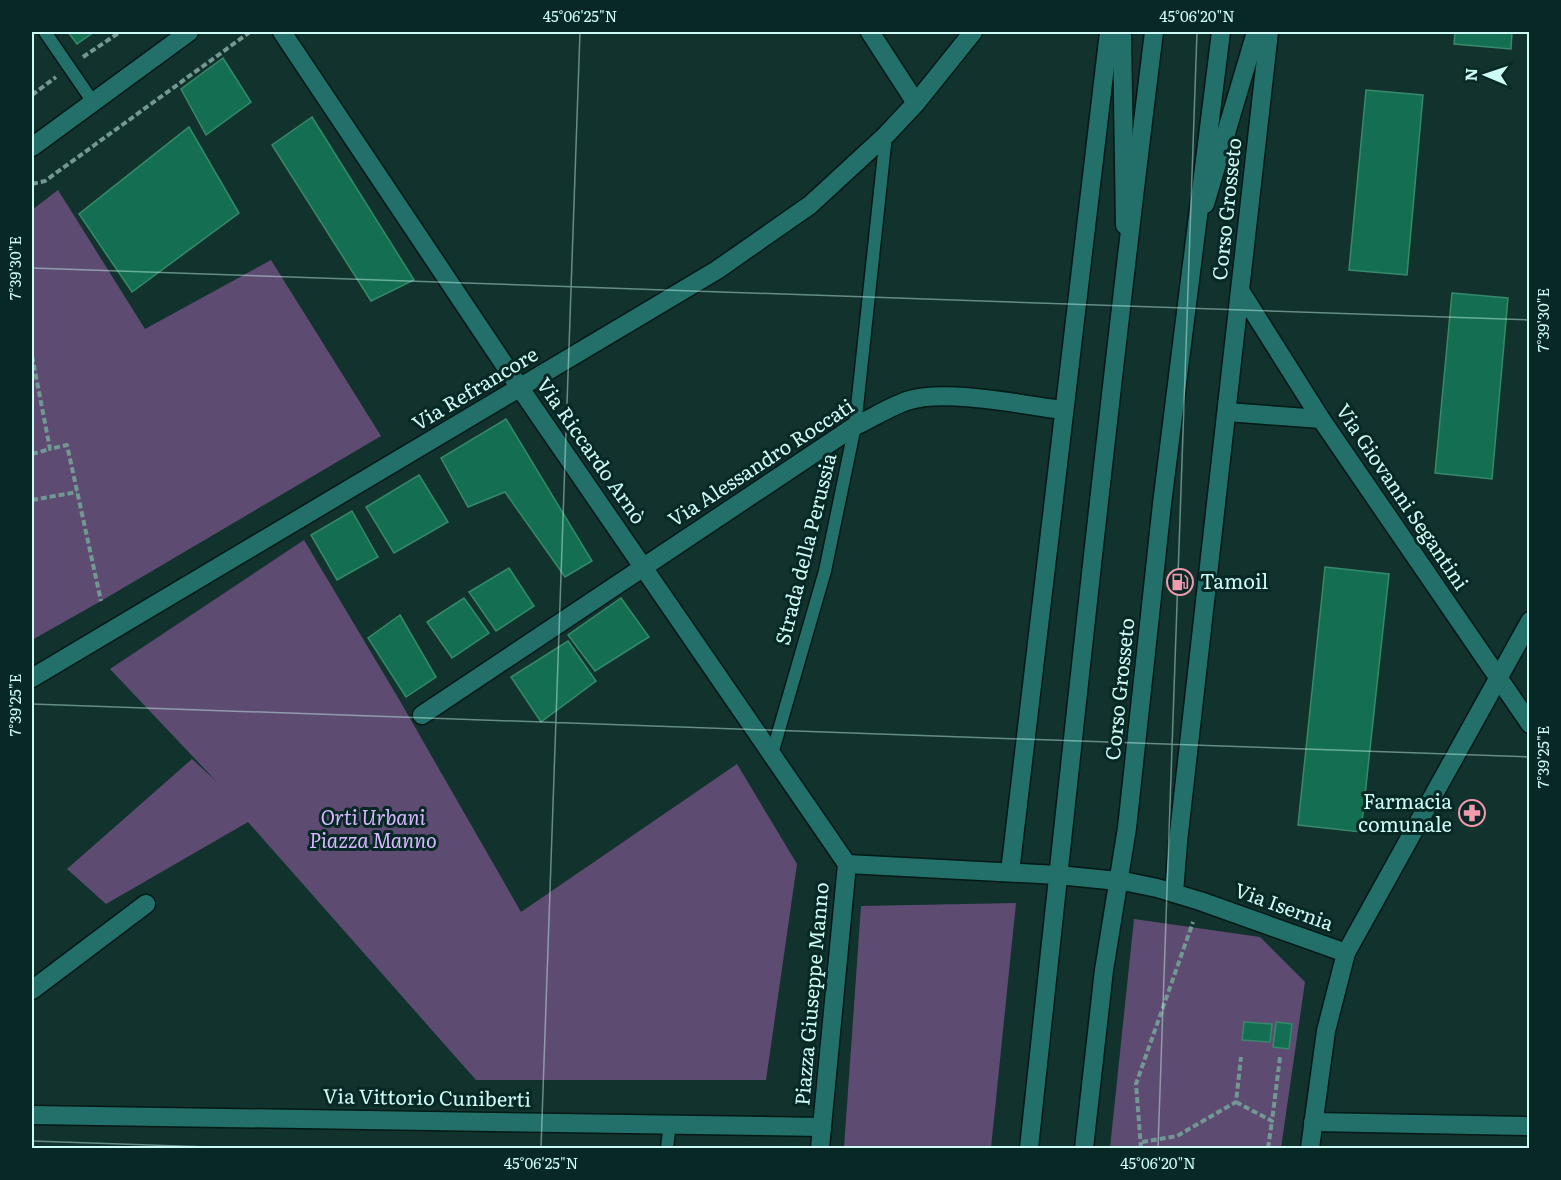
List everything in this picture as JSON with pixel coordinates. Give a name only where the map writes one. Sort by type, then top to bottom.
[{"type":"street","points":[[32,147],[189,32]]},
{"type":"street","name":"Via Riccardo Arnò","points":[[282,32],[520,388],[847,864]]},
{"type":"street","points":[[870,32],[916,103]]},
{"type":"street","name":"Via Refrancore","points":[[32,678],[717,270],[810,205],[886,135],[916,103],[973,32]]},
{"type":"street","points":[[1010,872],[1109,32]]},
{"type":"street","points":[[1122,32],[1125,261]]},
{"type":"street","points":[[1029,1149],[1125,261],[1154,32]]},
{"type":"street","name":"Corso Grosseto","points":[[1084,1149],[1104,970],[1127,828],[1162,504],[1221,32]]},
{"type":"street","name":"Corso Grosseto","points":[[1195,234],[1256,32]]},
{"type":"street","name":"Corso Grosseto","points":[[1174,893],[1269,32]]},
{"type":"street","name":"Via Giovanni Segantini","points":[[1241,292],[1321,418],[1530,724]]},
{"type":"street","name":"Via Alessandro Roccati","points":[[422,716],[855,426],[910,400],[936,397],[975,399],[1063,410]]},
{"type":"street","points":[[1227,412],[1321,418]]},
{"type":"street","name":"Via Isernia","points":[[1010,872],[1119,881],[1174,893],[1346,953],[1530,621]]},
{"type":"street","name":"Piazza Giuseppe Manno","points":[[820,1149],[847,864],[1010,872]]},
{"type":"street","points":[[32,990],[146,904]]},
{"type":"street","points":[[1310,1149],[1326,1031],[1346,953]]},
{"type":"street","name":"Via Vittorio Cuniberti","points":[[32,1115],[822,1127]]},
{"type":"street","points":[[1313,1122],[1530,1126]]},
{"type":"lane","points":[[45,32],[93,102]]},
{"type":"lane","name":"Strada della Perussia","points":[[772,754],[825,571],[855,426],[886,135]]},
{"type":"lane","points":[[667,1149],[670,1124]]},
{"type":"path","points":[[32,184],[45,181],[250,32]]},
{"type":"path","points":[[32,356],[50,449]]},
{"type":"path","points":[[32,454],[67,445],[101,601]]},
{"type":"path","points":[[32,500],[77,492]]},
{"type":"path","points":[[1141,1149],[1136,1084],[1200,901]]},
{"type":"path","points":[[1236,1102],[1241,1057]]},
{"type":"path","points":[[1268,1149],[1280,1057]]},
{"type":"path","points":[[1142,1143],[1177,1136],[1236,1102]]},
{"type":"path","points":[[1236,1102],[1272,1121]]},
{"type":"green space","points":[[58,190],[145,329],[271,260],[381,436],[32,640],[32,210]]},
{"type":"green space","name":"Orti Urbani Piazza Manno","points":[[304,540],[521,912],[737,764],[797,864],[766,1080],[476,1080],[248,822],[106,904],[67,869],[192,759],[216,781],[110,669]]},
{"type":"green space","points":[[1016,903],[991,1148],[844,1148],[861,906]]},
{"type":"green space","points":[[1134,919],[1260,937],[1305,982],[1281,1148],[1110,1148]]},
{"type":"building","points":[[68,32],[94,32],[77,44]]},
{"type":"building","points":[[1455,32],[1512,32],[1511,49],[1454,44]]},
{"type":"building","points":[[223,58],[251,102],[206,135],[181,89]]},
{"type":"building","points":[[1366,90],[1423,95],[1407,275],[1349,270]]},
{"type":"building","points":[[312,117],[414,280],[371,301],[272,145]]},
{"type":"building","points":[[189,127],[239,213],[132,292],[79,214]]},
{"type":"building","points":[[1452,293],[1508,298],[1492,479],[1435,473]]},
{"type":"building","points":[[506,419],[592,561],[565,577],[505,492],[468,507],[441,458]]},
{"type":"building","points":[[419,475],[448,522],[394,553],[366,507]]},
{"type":"building","points":[[352,511],[378,557],[337,580],[311,535]]},
{"type":"building","points":[[1325,567],[1389,574],[1361,832],[1298,825]]},
{"type":"building","points":[[509,568],[534,606],[496,631],[469,592]]},
{"type":"building","points":[[464,598],[489,633],[452,658],[427,622]]},
{"type":"building","points":[[621,598],[649,637],[595,671],[568,635]]},
{"type":"building","points":[[400,615],[436,677],[406,697],[368,638]]},
{"type":"building","points":[[568,641],[596,681],[541,722],[511,677]]},
{"type":"building","points":[[1244,1022],[1272,1024],[1270,1042],[1242,1040]]},
{"type":"building","points":[[1276,1022],[1292,1024],[1289,1049],[1273,1047]]},
{"type":"place","name":"Tamoil","points":[[1180,582]]},
{"type":"place","name":"Farmacia comunale","points":[[1472,813]]}]
